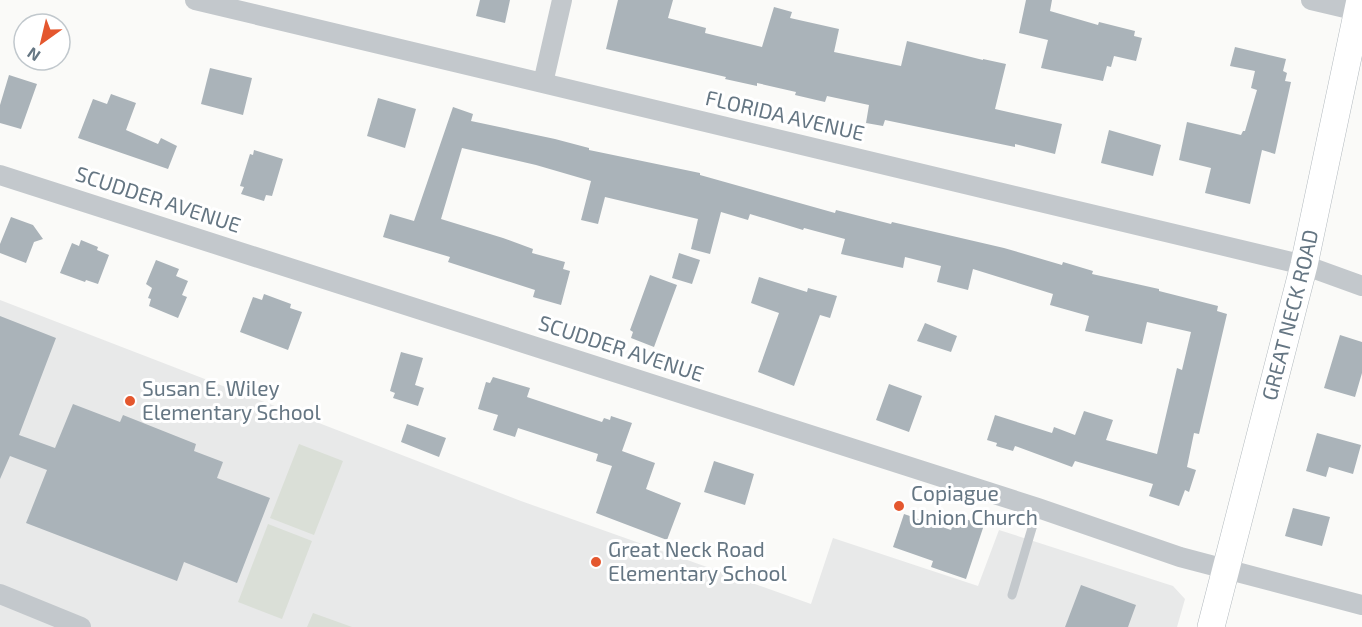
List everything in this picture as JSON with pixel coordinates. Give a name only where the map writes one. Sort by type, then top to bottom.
[{"type":"main road","name":"GREAT NECK ROAD","points":[[1211,627],[1304,265],[1360,8]]},
{"type":"street","name":"FLORIDA AVENUE","points":[[195,0],[1304,265],[1362,286]]},
{"type":"street","points":[[543,83],[562,0]]},
{"type":"street","points":[[1311,0],[1360,8]]},
{"type":"street","name":"SCUDDER AVENUE","points":[[0,175],[1038,508],[1180,557],[1362,605]]},
{"type":"street","points":[[0,594],[81,627]]},
{"type":"lane","points":[[1012,594],[1038,508]]},
{"type":"shaded area","name":"Susan E. Wiley Elementary School","points":[[0,300],[521,501],[811,604],[833,538],[978,586],[999,530],[1173,586],[1185,599],[1177,627],[0,627]]},
{"type":"shaded area","points":[[299,444],[343,461],[314,535],[270,518]]},
{"type":"shaded area","points":[[268,524],[312,541],[282,619],[238,602]]},
{"type":"shaded area","points":[[313,613],[352,627],[307,627]]},
{"type":"building","points":[[480,0],[510,0],[505,23],[476,16]]},
{"type":"building","points":[[618,0],[673,0],[668,18],[706,28],[705,33],[762,47],[774,7],[792,12],[790,18],[839,29],[834,52],[901,66],[907,41],[1006,64],[995,109],[1062,124],[1055,154],[1015,144],[1015,147],[885,120],[883,126],[866,123],[869,105],[827,96],[825,102],[795,95],[796,92],[757,83],[757,86],[725,79],[726,77],[606,49]]},
{"type":"building","points":[[1026,0],[1052,0],[1050,11],[1098,25],[1099,22],[1135,31],[1134,36],[1142,38],[1136,61],[1114,56],[1111,67],[1107,66],[1103,81],[1041,68],[1048,40],[1019,33]]},
{"type":"building","points":[[1235,47],[1286,59],[1283,71],[1287,73],[1285,81],[1291,82],[1275,154],[1262,150],[1250,204],[1205,193],[1211,168],[1179,160],[1187,122],[1241,135],[1245,131],[1257,90],[1251,88],[1255,71],[1230,66]]},
{"type":"building","points":[[210,68],[252,78],[243,115],[201,104]]},
{"type":"building","points":[[9,75],[37,84],[21,129],[0,123],[0,105]]},
{"type":"building","points":[[111,94],[136,103],[126,130],[158,144],[161,138],[177,146],[168,169],[78,138],[93,99],[107,104]]},
{"type":"building","points":[[378,98],[416,109],[405,148],[367,136]]},
{"type":"building","points":[[453,107],[473,114],[471,121],[555,139],[589,148],[589,150],[700,173],[700,175],[835,213],[836,210],[891,224],[892,222],[1004,248],[1062,265],[1063,262],[1093,271],[1092,274],[1159,289],[1159,291],[1218,306],[1217,311],[1227,314],[1199,434],[1194,433],[1187,467],[1196,470],[1189,492],[1185,490],[1179,506],[1149,496],[1153,484],[1075,461],[1072,467],[1015,446],[1013,451],[996,446],[997,443],[987,440],[995,415],[1052,433],[1054,427],[1075,435],[1084,411],[1113,420],[1106,440],[1157,454],[1177,368],[1182,370],[1191,332],[1147,322],[1142,344],[1085,331],[1089,316],[1050,305],[1053,294],[973,269],[968,290],[937,282],[941,266],[905,257],[903,268],[841,254],[845,239],[804,228],[803,230],[750,214],[748,220],[721,212],[710,254],[691,249],[698,219],[605,197],[598,224],[581,220],[591,181],[536,165],[462,148],[441,219],[503,238],[533,249],[532,253],[565,262],[563,269],[570,271],[561,305],[533,297],[535,290],[448,262],[450,257],[383,237],[390,214],[414,221]]},
{"type":"building","points":[[1109,130],[1161,145],[1153,176],[1101,163]]},
{"type":"building","points":[[254,150],[283,159],[272,196],[266,195],[264,201],[241,194],[244,187],[240,186],[250,154],[253,155]]},
{"type":"building","points":[[11,217],[33,225],[43,239],[34,242],[26,263],[0,253],[0,244]]},
{"type":"building","points":[[81,240],[98,247],[97,250],[109,255],[98,284],[60,273],[72,243],[79,246]]},
{"type":"building","points":[[679,253],[700,260],[692,284],[672,278]]},
{"type":"building","points":[[156,260],[179,269],[176,276],[188,281],[182,295],[187,297],[178,318],[149,306],[151,299],[148,298],[152,288],[146,284]]},
{"type":"building","points":[[650,275],[677,285],[654,347],[631,338],[633,332],[630,330]]},
{"type":"building","points":[[759,277],[807,292],[808,288],[837,296],[830,318],[820,315],[794,386],[758,372],[779,313],[751,303]]},
{"type":"building","points":[[264,294],[291,304],[290,308],[302,312],[288,350],[240,332],[253,297],[262,300]]},
{"type":"building","points":[[0,316],[56,338],[19,435],[55,448],[73,404],[120,422],[123,415],[196,444],[194,451],[223,462],[217,478],[270,498],[237,583],[184,562],[177,581],[26,523],[47,470],[10,456],[0,479]]},
{"type":"building","points":[[925,323],[957,336],[951,352],[917,341]]},
{"type":"building","points":[[1340,335],[1362,342],[1362,373],[1355,397],[1324,388]]},
{"type":"building","points":[[401,352],[423,358],[415,385],[424,388],[418,406],[393,398],[395,393],[390,391]]},
{"type":"building","points":[[493,377],[530,388],[527,397],[602,422],[604,418],[610,420],[611,416],[632,423],[622,451],[655,463],[646,489],[681,503],[667,540],[596,513],[612,466],[596,461],[598,454],[518,428],[515,437],[493,430],[498,415],[478,409],[486,382],[490,383]]},
{"type":"building","points":[[889,384],[922,396],[909,432],[876,420]]},
{"type":"building","points":[[407,424],[446,438],[439,457],[401,442]]},
{"type":"building","points":[[1317,433],[1361,445],[1353,474],[1329,467],[1326,477],[1306,471]]},
{"type":"building","points":[[714,461],[754,474],[745,505],[704,492]]},
{"type":"building","points":[[1293,508],[1330,517],[1322,546],[1285,536]]},
{"type":"building","points":[[904,514],[951,530],[956,516],[984,525],[966,579],[931,567],[933,561],[893,547]]},
{"type":"building","points":[[1081,585],[1136,605],[1128,627],[1065,627]]},
{"type":"place","name":"Susan E. Wiley Elementary School","points":[[130,401]]},
{"type":"place","name":"Copiague Union Church","points":[[899,506]]},
{"type":"place","name":"Great Neck Road Elementary School","points":[[596,562]]}]
